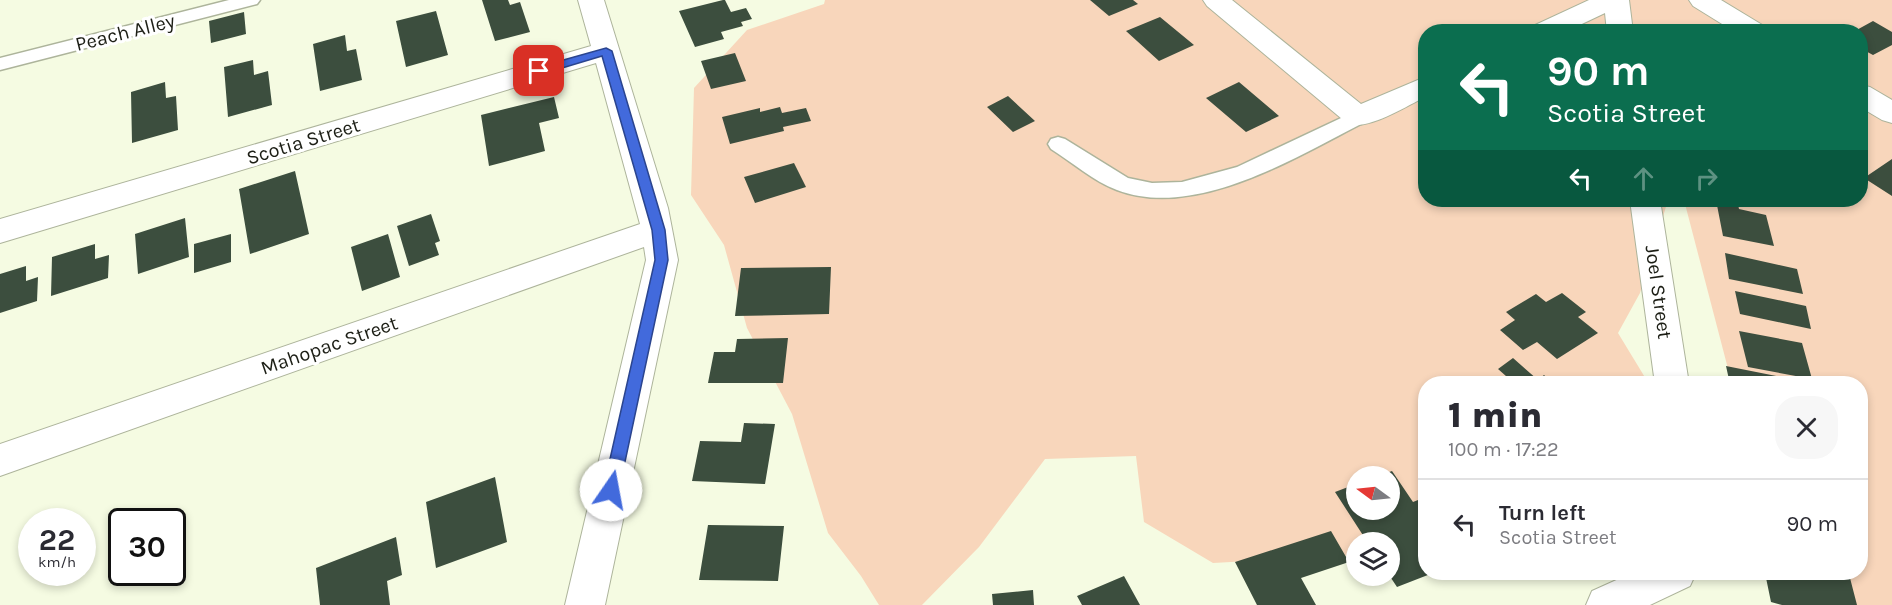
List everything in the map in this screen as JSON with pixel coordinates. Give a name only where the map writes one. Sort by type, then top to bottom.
[{"type":"street","points":[[585,605],[662,260],[658,230],[591,0]]},
{"type":"street","points":[[1216,0],[1358,117],[1418,89]]},
{"type":"street","points":[[1559,24],[1610,0]]},
{"type":"street","points":[[1616,0],[1619,24]]},
{"type":"street","points":[[1702,0],[1742,24]]},
{"type":"street","name":"Scotia Street","points":[[0,231],[606,51]]},
{"type":"street","points":[[1868,99],[1892,113]]},
{"type":"street","name":"Joel Street","points":[[1646,207],[1671,376]]},
{"type":"street","name":"Mahopac Street","points":[[0,460],[658,230]]},
{"type":"street","points":[[1606,605],[1661,580]]},
{"type":"lane","name":"Peach Alley","points":[[0,64],[251,0]]},
{"type":"lane","points":[[1058,144],[1124,185],[1155,191],[1185,190],[1227,178],[1298,147],[1358,117]]},
{"type":"shaded area","points":[[825,0],[1892,0],[1892,605],[1812,605],[1801,580],[1868,580],[1868,376],[1730,376],[1686,207],[1868,207],[1868,24],[1418,24],[1418,207],[1666,207],[1640,293],[1618,333],[1644,376],[1418,376],[1418,549],[1400,545],[1400,532],[1346,532],[1346,556],[1213,563],[1144,522],[1136,456],[1045,459],[979,547],[922,605],[879,605],[861,576],[828,533],[792,414],[747,328],[724,245],[691,195],[694,88],[747,30],[824,4]]},
{"type":"building","points":[[482,0],[508,0],[510,5],[520,2],[530,32],[495,41]]},
{"type":"building","points":[[723,0],[731,12],[746,8],[752,19],[741,22],[743,26],[721,32],[724,39],[695,47],[679,11]]},
{"type":"building","points":[[1090,0],[1133,0],[1138,4],[1109,16]]},
{"type":"building","points":[[436,11],[448,55],[406,67],[396,21]]},
{"type":"building","points":[[244,12],[246,34],[211,43],[209,21]]},
{"type":"building","points":[[1160,17],[1194,45],[1159,61],[1126,31]]},
{"type":"building","points":[[1873,21],[1892,32],[1892,45],[1873,55],[1868,52],[1868,24]]},
{"type":"building","points":[[345,35],[347,51],[356,49],[362,80],[320,91],[313,44]]},
{"type":"building","points":[[735,53],[746,81],[711,89],[701,61]]},
{"type":"building","points":[[253,60],[254,75],[268,71],[272,105],[228,117],[224,67]]},
{"type":"building","points":[[165,82],[166,98],[176,96],[178,130],[132,143],[131,92]]},
{"type":"building","points":[[1239,82],[1279,116],[1246,132],[1206,98]]},
{"type":"building","points":[[1008,96],[1035,121],[1013,132],[987,107]]},
{"type":"building","points":[[554,97],[559,118],[539,123],[545,151],[489,166],[481,115]]},
{"type":"building","points":[[780,107],[782,113],[806,108],[811,121],[783,127],[784,131],[730,144],[722,117],[760,108],[760,112]]},
{"type":"building","points":[[1892,159],[1892,196],[1868,181],[1868,175]]},
{"type":"building","points":[[794,163],[806,187],[755,203],[744,177]]},
{"type":"building","points":[[295,171],[309,234],[250,254],[239,189]]},
{"type":"building","points":[[1717,207],[1739,207],[1766,215],[1774,246],[1723,236]]},
{"type":"building","points":[[431,214],[440,241],[435,243],[439,255],[409,266],[397,226]]},
{"type":"building","points":[[185,218],[189,257],[138,274],[135,234]]},
{"type":"building","points":[[231,234],[231,262],[194,273],[194,244]]},
{"type":"building","points":[[388,234],[400,277],[362,291],[351,247]]},
{"type":"building","points":[[95,244],[95,259],[109,255],[108,278],[51,296],[52,257]]},
{"type":"building","points":[[1725,253],[1797,269],[1803,294],[1729,279]]},
{"type":"building","points":[[26,266],[26,281],[38,277],[37,301],[0,313],[0,274]]},
{"type":"building","points":[[831,267],[829,314],[735,316],[741,268]]},
{"type":"building","points":[[1735,291],[1806,306],[1811,329],[1740,314]]},
{"type":"building","points":[[1562,293],[1586,312],[1578,317],[1598,333],[1557,359],[1537,342],[1523,350],[1500,330],[1515,320],[1506,312],[1536,294],[1546,302]]},
{"type":"building","points":[[1739,331],[1802,343],[1811,376],[1796,376],[1748,367]]},
{"type":"building","points":[[788,338],[783,383],[708,383],[714,352],[735,352],[737,339]]},
{"type":"building","points":[[1513,358],[1533,376],[1506,376],[1498,369]]},
{"type":"building","points":[[1726,366],[1777,376],[1728,376]]},
{"type":"building","points":[[744,423],[775,424],[765,484],[692,481],[700,441],[741,442]]},
{"type":"building","points":[[495,477],[507,542],[436,568],[426,502]]},
{"type":"building","points":[[1400,483],[1413,502],[1418,500],[1418,579],[1400,586],[1400,532],[1361,532],[1353,520],[1400,520]]},
{"type":"building","points":[[1346,488],[1346,509],[1335,492]]},
{"type":"building","points":[[708,525],[784,526],[778,581],[699,580]]},
{"type":"building","points":[[1331,531],[1346,557],[1346,563],[1301,578],[1316,605],[1257,605],[1235,562]]},
{"type":"building","points":[[396,537],[402,575],[387,581],[390,605],[320,605],[316,568]]},
{"type":"building","points":[[1124,576],[1140,605],[1082,605],[1077,596]]},
{"type":"building","points":[[1766,580],[1851,580],[1857,605],[1782,605],[1771,602]]},
{"type":"building","points":[[1033,590],[1034,605],[993,605],[992,594]]},
{"type":"route","points":[[539,71],[606,51],[658,230],[662,260],[611,490]]}]
